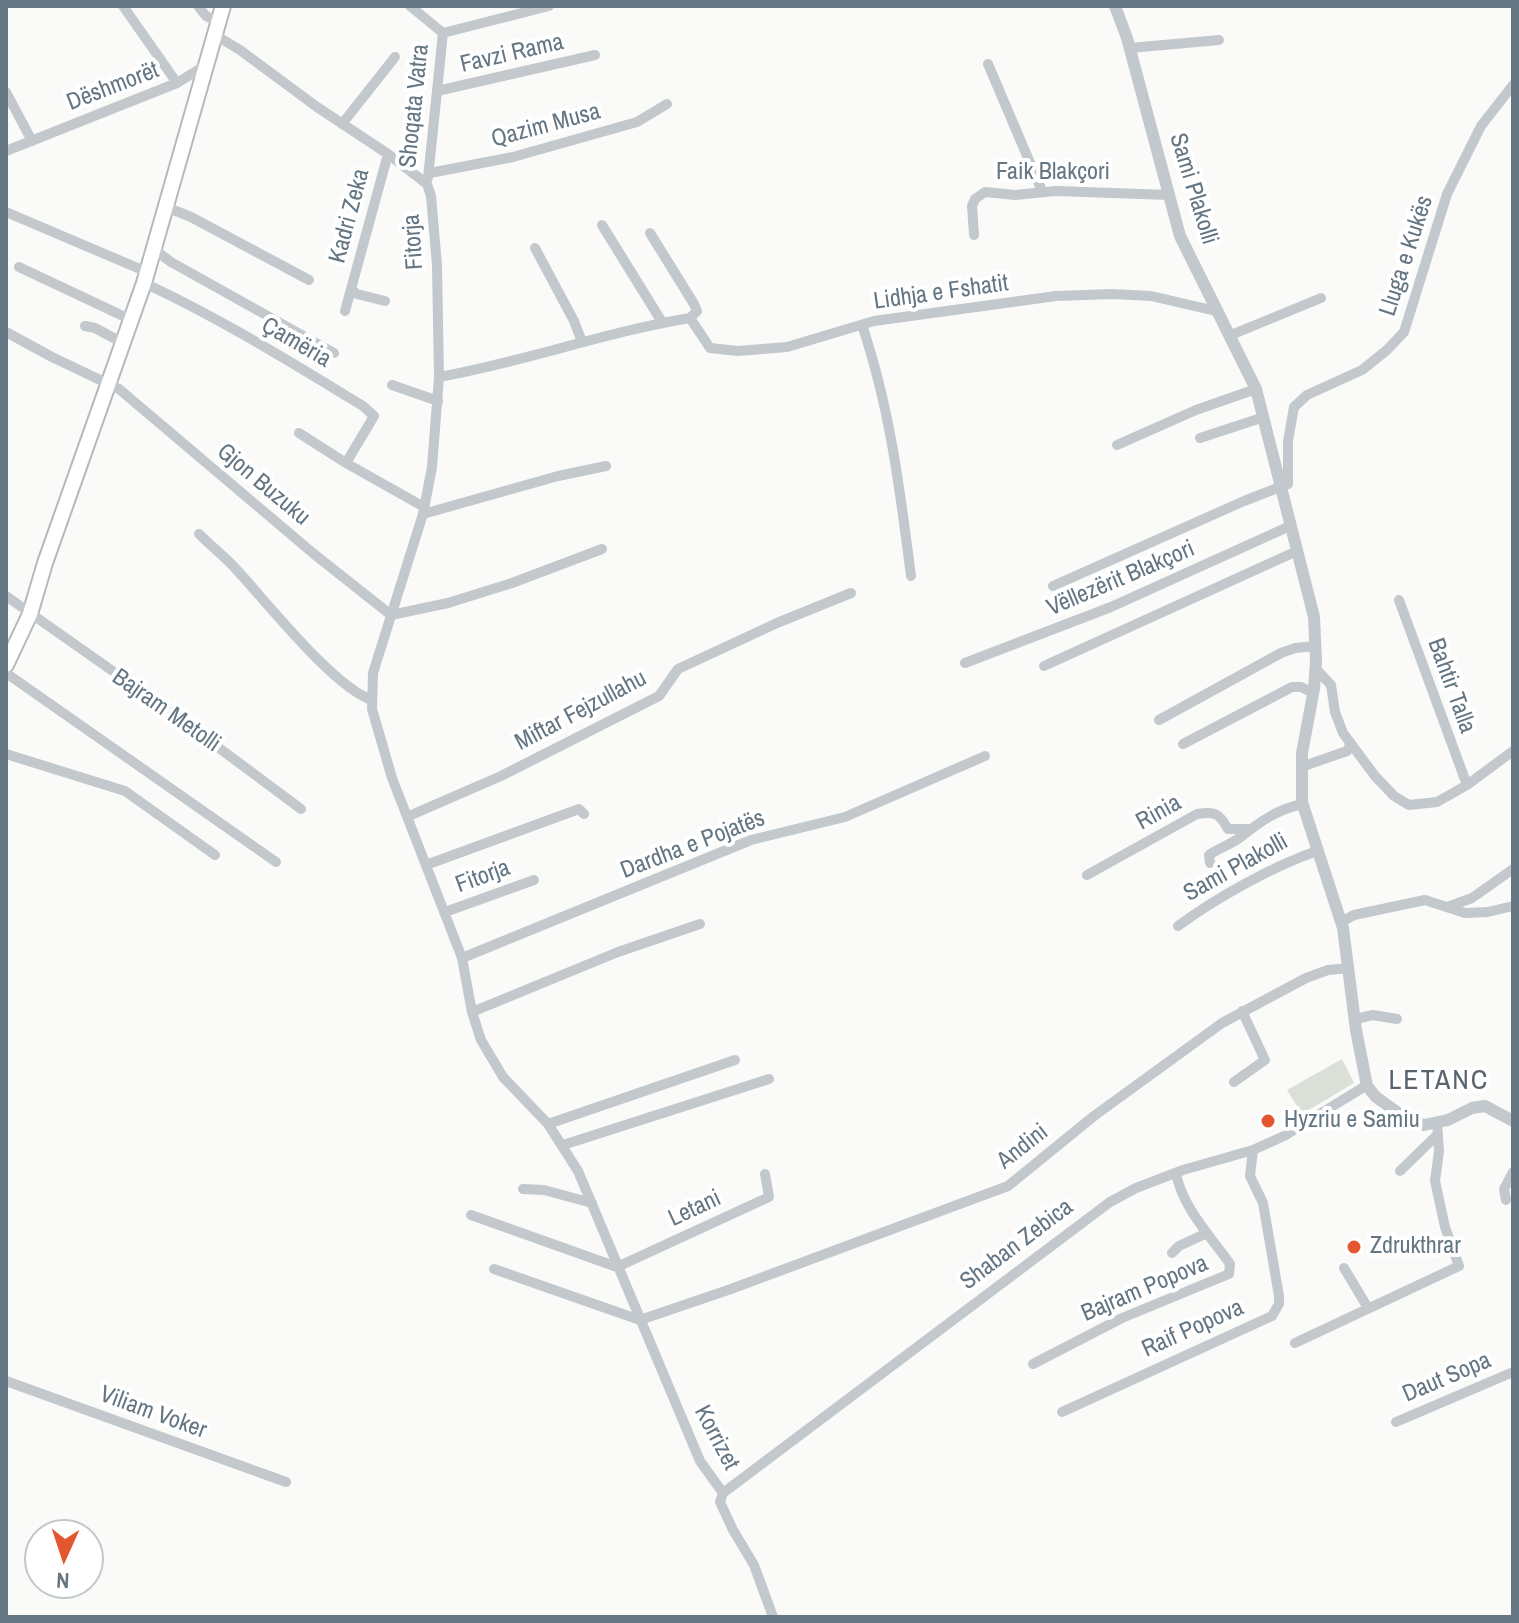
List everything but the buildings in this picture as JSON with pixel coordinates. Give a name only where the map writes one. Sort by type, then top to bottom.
[{"type":"main road","points":[[6,665],[30,614],[45,563],[146,278],[223,6]]},
{"type":"street","points":[[123,6],[177,83]]},
{"type":"street","name":"Fitorja","points":[[198,6],[240,50],[342,124],[428,178],[437,265],[439,377],[432,467],[424,511],[373,673],[372,700],[381,744],[462,958]]},
{"type":"street","points":[[410,6],[443,33],[549,6]]},
{"type":"street","name":"Sami Plakolli","points":[[1115,6],[1130,48],[1180,236],[1256,389],[1314,617],[1313,693],[1301,767],[1303,804],[1341,922],[1367,1085]]},
{"type":"street","name":"Shoqata Vatra","points":[[428,178],[443,33]]},
{"type":"street","points":[[1130,48],[1219,40]]},
{"type":"street","name":"Favzi Rama","points":[[437,91],[595,55]]},
{"type":"street","points":[[342,124],[395,57]]},
{"type":"street","points":[[988,64],[1042,191]]},
{"type":"street","name":"Dëshmorët","points":[[6,151],[177,83],[206,65]]},
{"type":"street","name":"Lluga e Kukës","points":[[1280,487],[1288,484],[1289,423],[1294,407],[1307,395],[1362,370],[1404,332],[1447,194],[1481,126],[1513,85]]},
{"type":"street","points":[[6,92],[32,141]]},
{"type":"street","name":"Qazim Musa","points":[[428,178],[637,122],[667,104]]},
{"type":"street","name":"Kadri Zeka","points":[[345,311],[388,154]]},
{"type":"street","name":"Faik Blakçori","points":[[974,235],[972,206],[978,196],[985,192],[1015,195],[1042,191],[1170,195]]},
{"type":"street","points":[[166,207],[191,217],[309,280]]},
{"type":"street","points":[[6,212],[146,278]]},
{"type":"street","points":[[602,225],[662,322]]},
{"type":"street","name":"Lidhja e Fshatit","points":[[650,233],[694,304],[697,311],[690,318],[710,348],[728,351],[787,347],[862,325],[1056,296],[1151,296],[1216,311]]},
{"type":"street","points":[[535,248],[582,342]]},
{"type":"street","points":[[155,250],[171,262],[334,353]]},
{"type":"street","points":[[19,267],[123,316],[133,317]]},
{"type":"street","name":"Çamëria","points":[[146,278],[372,412],[374,416],[346,463]]},
{"type":"street","name":"Kadri Zeka","points":[[351,289],[357,294],[385,301]]},
{"type":"street","points":[[1231,335],[1321,298]]},
{"type":"street","points":[[439,377],[489,368],[662,322],[690,318]]},
{"type":"street","points":[[862,325],[896,457],[911,576]]},
{"type":"street","points":[[85,326],[123,343]]},
{"type":"street","name":"Gjon Buzuku","points":[[6,332],[119,389],[391,615]]},
{"type":"street","points":[[392,385],[438,401]]},
{"type":"street","points":[[1117,445],[1196,410],[1256,389]]},
{"type":"street","points":[[1200,438],[1261,418]]},
{"type":"street","points":[[299,433],[424,511],[606,466]]},
{"type":"street","points":[[1053,586],[1280,487]]},
{"type":"street","name":"Vëllezërit Blakçori","points":[[965,663],[1100,612],[1290,526]]},
{"type":"street","points":[[199,534],[324,664],[361,697],[372,700]]},
{"type":"street","points":[[391,615],[448,603],[512,583],[602,549]]},
{"type":"street","points":[[1044,666],[1297,551]]},
{"type":"street","name":"Miftar Fejzullahu","points":[[409,816],[501,776],[659,696],[678,669],[851,593]]},
{"type":"street","name":"Bajram Metolli","points":[[6,596],[168,710],[301,809]]},
{"type":"street","name":"Bahtir Talla","points":[[1399,600],[1467,785]]},
{"type":"street","points":[[1159,720],[1281,653],[1315,646]]},
{"type":"street","points":[[1315,668],[1331,685],[1337,722],[1351,743],[1394,796],[1409,805],[1437,802],[1467,785],[1513,751]]},
{"type":"street","points":[[6,673],[276,862]]},
{"type":"street","points":[[1183,744],[1292,687],[1301,687],[1313,693]]},
{"type":"street","points":[[1301,767],[1347,751],[1351,743]]},
{"type":"street","points":[[6,754],[125,791],[215,855]]},
{"type":"street","name":"Dardha e Pojatës","points":[[462,958],[751,840],[845,817],[985,756]]},
{"type":"street","points":[[1210,863],[1209,855],[1248,829],[1285,808],[1303,804]]},
{"type":"street","name":"Fitorja","points":[[426,865],[579,809],[584,814]]},
{"type":"street","name":"Rinia","points":[[1087,875],[1197,814],[1213,812],[1220,815],[1228,829],[1248,829]]},
{"type":"street","name":"Sami Plakolli","points":[[1178,926],[1227,895],[1295,859],[1317,851]]},
{"type":"street","points":[[1449,906],[1472,898],[1513,869]]},
{"type":"street","name":"Fitorja","points":[[445,912],[534,880]]},
{"type":"street","points":[[1341,922],[1354,915],[1425,900],[1465,913],[1513,906]]},
{"type":"street","points":[[472,1012],[578,967],[700,924]]},
{"type":"street","name":"Korrizet","points":[[462,958],[472,1012],[481,1040],[503,1077],[548,1124],[563,1145],[592,1203],[700,1461],[723,1493],[720,1502],[723,1510],[758,1574],[773,1617]]},
{"type":"street","name":"Andini","points":[[640,1320],[1008,1186],[1142,1079],[1242,1011],[1306,978],[1328,970],[1349,968]]},
{"type":"street","points":[[1234,1082],[1265,1060],[1242,1011]]},
{"type":"street","points":[[1355,1019],[1373,1015],[1397,1019]]},
{"type":"street","points":[[548,1124],[735,1060]]},
{"type":"street","points":[[563,1145],[769,1079]]},
{"type":"street","points":[[1367,1085],[1376,1097],[1408,1120],[1438,1128]]},
{"type":"street","name":"Shaban Zebica","points":[[723,1493],[989,1291],[1044,1254],[1091,1214],[1136,1188],[1253,1150],[1284,1136],[1367,1085]]},
{"type":"street","points":[[1400,1171],[1438,1128],[1472,1108],[1485,1106],[1513,1121]]},
{"type":"street","points":[[1295,1343],[1459,1266],[1445,1227],[1435,1181],[1438,1128]]},
{"type":"street","name":"Raif Popova","points":[[1062,1412],[1245,1329],[1272,1316],[1277,1310],[1279,1296],[1263,1203],[1250,1176],[1253,1150]]},
{"type":"street","points":[[1506,1200],[1504,1189],[1513,1172]]},
{"type":"street","name":"Bajram Popova","points":[[1033,1364],[1122,1318],[1229,1274],[1230,1264],[1218,1252],[1178,1185],[1176,1173]]},
{"type":"street","name":"Letani","points":[[617,1267],[769,1197],[765,1174]]},
{"type":"street","points":[[523,1189],[544,1190],[592,1203]]},
{"type":"street","points":[[471,1215],[617,1267]]},
{"type":"street","name":"Bajram Popova","points":[[1172,1253],[1179,1246],[1207,1233]]},
{"type":"street","points":[[1344,1268],[1368,1308]]},
{"type":"street","points":[[494,1269],[640,1320]]},
{"type":"street","name":"Daut Sopa","points":[[1396,1422],[1513,1372]]},
{"type":"street","name":"Viliam Voker","points":[[6,1381],[286,1482]]},
{"type":"shaded area","points":[[1342,1059],[1354,1083],[1302,1114],[1287,1090]]},
{"type":"place","name":"Hyzriu e Samiu","points":[[1268,1121]]},
{"type":"place","name":"Zdrukthrar","points":[[1354,1247]]},
{"type":"district","name":"LETANC","points":[[1439,1081]]}]
